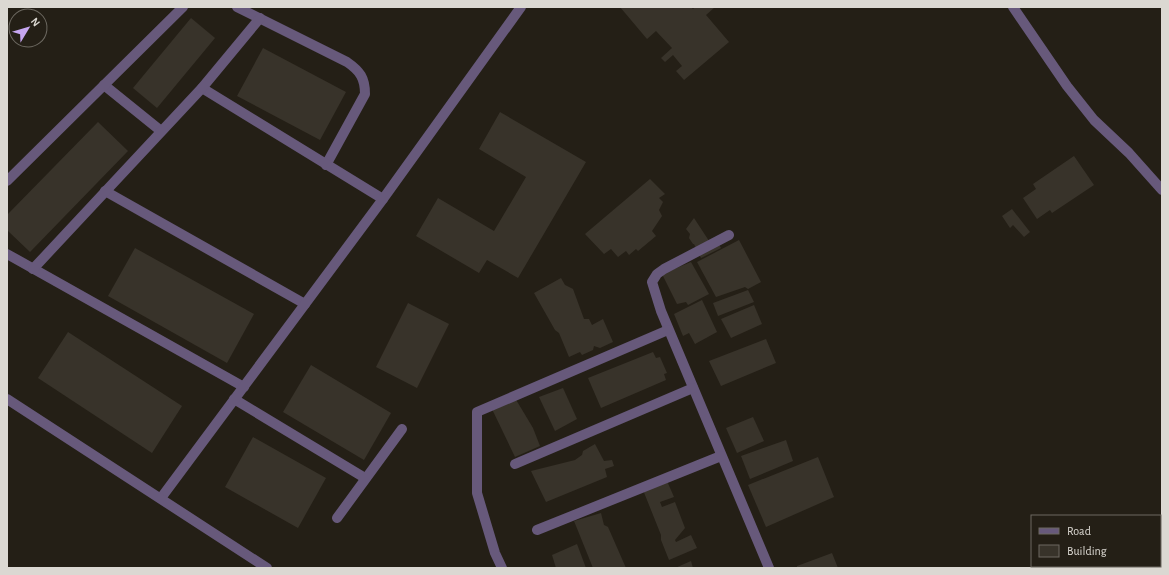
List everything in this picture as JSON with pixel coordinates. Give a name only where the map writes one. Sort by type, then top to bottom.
[{"type":"street","points":[[7,181],[183,7]]},
{"type":"street","points":[[237,7],[347,62],[359,70],[365,82],[365,94],[326,165]]},
{"type":"street","points":[[161,498],[382,200],[521,7]]},
{"type":"street","points":[[1013,7],[1067,86],[1094,120],[1129,153],[1162,190]]},
{"type":"street","points":[[34,269],[202,88],[260,18]]},
{"type":"street","points":[[104,85],[161,131]]},
{"type":"street","points":[[202,88],[382,200]]},
{"type":"street","points":[[105,192],[305,304]]},
{"type":"street","points":[[729,234],[657,274],[652,282],[654,293],[668,330],[769,568]]},
{"type":"street","points":[[7,254],[244,387]]},
{"type":"street","points":[[502,568],[495,553],[477,493],[477,412],[668,330]]},
{"type":"street","points":[[515,464],[693,388]]},
{"type":"street","points":[[7,399],[267,568]]},
{"type":"street","points":[[234,399],[365,478]]},
{"type":"street","points":[[337,518],[402,429]]},
{"type":"street","points":[[536,530],[721,456]]},
{"type":"building","points":[[620,7],[691,7],[693,9],[695,7],[715,7],[706,15],[729,42],[684,80],[676,71],[682,66],[673,55],[665,62],[661,58],[672,48],[656,31],[647,39]]},
{"type":"building","points":[[191,18],[215,38],[157,108],[133,88]]},
{"type":"building","points":[[263,48],[346,92],[320,140],[237,96]]},
{"type":"building","points":[[500,112],[586,162],[518,278],[487,260],[479,273],[416,236],[438,198],[494,231],[526,177],[479,149]]},
{"type":"building","points":[[98,122],[128,151],[30,252],[7,230],[7,215]]},
{"type":"building","points":[[1074,156],[1094,185],[1052,213],[1050,210],[1037,219],[1023,198],[1036,189],[1033,184]]},
{"type":"building","points":[[650,179],[665,194],[659,198],[663,202],[659,210],[662,216],[652,231],[656,236],[638,251],[636,249],[629,255],[626,251],[618,257],[611,249],[604,254],[585,234]]},
{"type":"building","points":[[1012,209],[1030,232],[1024,237],[1013,225],[1010,228],[1002,216]]},
{"type":"building","points":[[694,218],[711,244],[717,241],[721,248],[701,258],[694,244],[689,238],[690,234],[686,229]]},
{"type":"building","points":[[739,240],[761,282],[748,289],[745,287],[716,297],[697,262]]},
{"type":"building","points":[[135,248],[254,314],[227,363],[108,296]]},
{"type":"building","points":[[691,262],[709,294],[688,305],[686,302],[677,304],[662,274]]},
{"type":"building","points":[[561,278],[565,285],[573,289],[584,319],[589,319],[592,325],[603,319],[613,342],[600,348],[594,346],[593,350],[582,355],[580,352],[569,357],[559,333],[555,330],[534,293]]},
{"type":"building","points":[[748,290],[754,302],[718,316],[713,303]]},
{"type":"building","points":[[702,300],[717,332],[695,344],[689,333],[683,336],[674,314]]},
{"type":"building","points":[[408,303],[449,324],[417,388],[376,367]]},
{"type":"building","points":[[754,305],[762,324],[731,338],[721,319]]},
{"type":"building","points":[[68,332],[182,406],[152,453],[38,378]]},
{"type":"building","points":[[766,339],[776,363],[721,386],[709,361]]},
{"type":"building","points":[[653,352],[656,358],[660,357],[667,373],[664,374],[666,380],[601,408],[588,378]]},
{"type":"building","points":[[311,365],[391,413],[364,460],[283,412]]},
{"type":"building","points":[[563,388],[577,419],[555,431],[539,397]]},
{"type":"building","points":[[515,398],[533,428],[540,446],[515,457],[491,407]]},
{"type":"building","points":[[753,417],[764,441],[737,453],[726,428]]},
{"type":"building","points":[[253,437],[326,478],[298,528],[225,487]]},
{"type":"building","points":[[786,440],[793,461],[750,479],[741,456]]},
{"type":"building","points":[[595,444],[604,461],[612,460],[614,466],[605,469],[607,477],[546,502],[531,471],[575,460],[582,455],[583,451]]},
{"type":"building","points":[[818,457],[834,497],[766,527],[748,485]]},
{"type":"building","points":[[667,481],[674,497],[660,502],[662,507],[675,502],[685,528],[675,540],[676,542],[691,535],[697,548],[669,560],[661,540],[661,535],[643,490]]},
{"type":"building","points":[[601,513],[604,525],[608,527],[626,568],[593,568],[574,521]]},
{"type":"building","points":[[577,544],[586,568],[556,568],[552,555]]},
{"type":"building","points":[[832,553],[838,568],[797,568],[797,566]]},
{"type":"building","points":[[691,561],[693,568],[675,568]]}]
